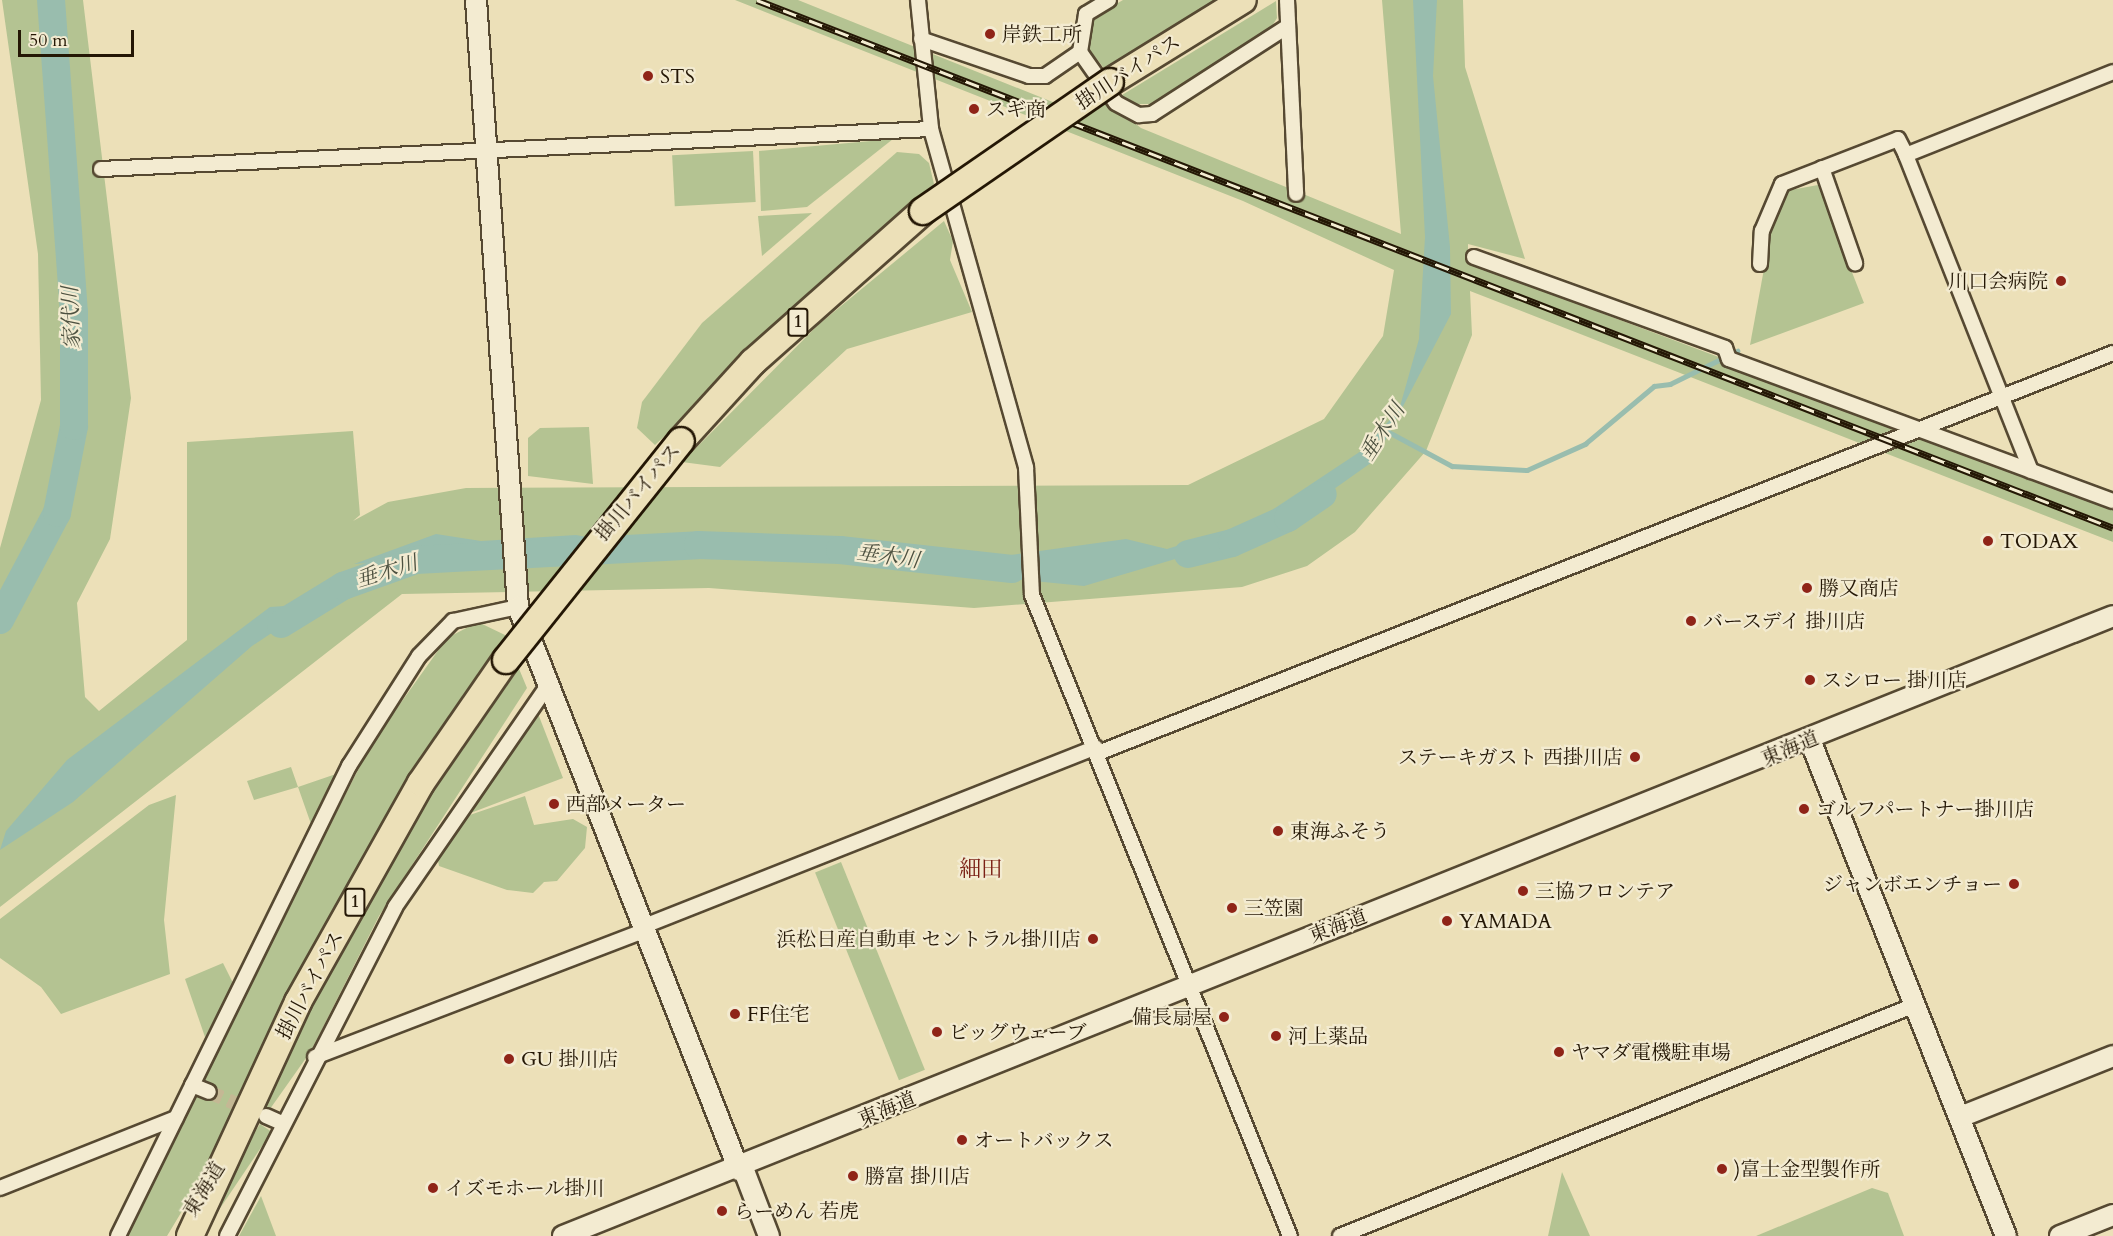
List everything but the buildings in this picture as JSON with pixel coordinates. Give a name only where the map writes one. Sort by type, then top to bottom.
[{"type":"highway","name":"掛川バイパス","points":[[225,1155],[298,1002],[421,783],[506,660],[681,441],[753,362],[923,211],[1110,81],[1243,0]]},
{"type":"highway","name":"東海道","points":[[176,1236],[225,1155]]},
{"type":"highway","name":"東海道","points":[[190,1236],[225,1155]]},
{"type":"street","points":[[476,0],[507,496],[513,576],[518,607],[643,929],[769,1236]]},
{"type":"street","points":[[918,0],[931,129],[1026,468],[1032,595],[1097,750],[1290,1236]]},
{"type":"street","points":[[1109,0],[1086,14],[1080,52],[1116,103],[1129,112],[1152,114],[1288,26]]},
{"type":"street","points":[[1287,0],[1296,194]]},
{"type":"street","points":[[921,39],[1029,76],[1045,76],[1080,52]]},
{"type":"street","points":[[1906,155],[2113,72]]},
{"type":"street","points":[[101,169],[931,129]]},
{"type":"street","points":[[1760,264],[1762,231],[1782,183],[1898,139],[2031,471]]},
{"type":"street","points":[[1822,168],[1855,263]]},
{"type":"street","points":[[1474,257],[1725,348],[1729,359],[2113,501]]},
{"type":"street","points":[[315,1057],[1097,750],[2003,399],[2113,353]]},
{"type":"street","points":[[118,1236],[349,766],[419,656],[453,621],[518,607]]},
{"type":"street","name":"東海道","points":[[563,1236],[741,1169],[1190,984],[1810,740],[2113,616]]},
{"type":"street","points":[[227,1236],[315,1057],[395,907],[548,686]]},
{"type":"street","points":[[1810,740],[2006,1236]]},
{"type":"street","points":[[1340,1236],[1915,1005]]},
{"type":"street","points":[[1960,1117],[2113,1056]]},
{"type":"street","points":[[192,1085],[209,1092]]},
{"type":"street","points":[[266,1116],[282,1123]]},
{"type":"street","points":[[0,1188],[176,1118]]},
{"type":"street","points":[[2060,1236],[2113,1215]]},
{"type":"green space","points":[[2,0],[83,0],[131,398],[110,539],[77,603],[85,697],[99,711],[187,640],[187,442],[353,431],[360,515],[353,521],[388,502],[466,488],[1188,485],[1324,419],[1383,336],[1394,270],[1243,201],[735,0],[798,0],[1070,109],[1105,100],[1141,128],[1401,234],[1382,0],[1463,0],[1465,67],[1525,259],[1468,244],[1468,263],[2113,505],[2113,542],[1470,291],[1472,335],[1426,451],[1355,532],[1307,566],[1242,587],[974,608],[709,588],[402,594],[0,907],[0,548],[41,400],[38,254]]},
{"type":"green space","points":[[1123,0],[1226,0],[1107,72],[1085,44],[1089,20]]},
{"type":"green space","points":[[1276,1],[1277,18],[1266,36],[1154,104],[1129,104],[1122,95]]},
{"type":"green space","points":[[893,139],[807,207],[761,211],[759,151]]},
{"type":"green space","points":[[753,151],[756,202],[675,206],[672,155]]},
{"type":"green space","points":[[897,152],[919,154],[929,163],[934,184],[655,445],[637,428],[642,402],[702,323]]},
{"type":"green space","points":[[1818,185],[1864,303],[1750,345],[1773,220],[1785,191]]},
{"type":"green space","points":[[812,213],[762,256],[758,216]]},
{"type":"green space","points":[[944,221],[953,241],[950,260],[972,312],[847,349],[720,467],[682,462],[818,325]]},
{"type":"green space","points":[[589,427],[593,484],[528,476],[528,438],[540,428]]},
{"type":"green space","points":[[478,622],[505,635],[527,688],[379,916],[311,1051],[265,1116],[217,1153],[167,1236],[124,1236],[370,746],[447,638]]},
{"type":"green space","points":[[537,711],[563,778],[468,814]]},
{"type":"green space","points":[[291,767],[298,787],[254,800],[247,781]]},
{"type":"green space","points":[[336,774],[311,824],[298,787]]},
{"type":"green space","points":[[176,795],[164,920],[170,974],[61,1014],[41,987],[0,958],[0,919],[149,805]]},
{"type":"green space","points":[[525,796],[534,825],[573,819],[587,827],[585,848],[557,881],[544,882],[533,893],[507,890],[439,866],[437,855],[458,819]]},
{"type":"green space","points":[[841,862],[925,1070],[899,1080],[815,872]]},
{"type":"green space","points":[[223,963],[233,983],[205,1037],[185,979]]},
{"type":"green space","points":[[260,1124],[272,1132],[202,1235],[190,1228]]},
{"type":"green space","points":[[1562,1172],[1590,1236],[1548,1236]]},
{"type":"green space","points":[[1872,1188],[1888,1193],[1904,1236],[1756,1236]]},
{"type":"green space","points":[[261,1196],[276,1236],[239,1236]]},
{"type":"water","points":[[1413,0],[1437,0],[1433,76],[1450,247],[1451,314],[1375,460],[1303,511],[1226,544],[1084,586],[1004,578],[960,562],[1126,539],[1167,549],[1254,522],[1361,451],[1399,410],[1419,339],[1425,237]]},
{"type":"water","points":[[436,534],[481,541],[576,535],[625,544],[354,564]]},
{"type":"water","points":[[315,604],[252,646],[73,802],[0,850],[6,831],[67,760],[270,607]]},
{"type":"waterway","name":"家代川","points":[[0,620],[57,513],[74,426],[74,313],[51,0]]},
{"type":"waterway","points":[[1387,431],[1452,466],[1527,470],[1585,444],[1654,386],[1670,384],[1737,351]]},
{"type":"waterway","name":"垂木川","points":[[1188,554],[1232,543],[1288,518],[1323,494]]},
{"type":"waterway","name":"垂木川","points":[[281,624],[343,586],[416,560],[698,545],[840,550],[1012,569]]},
{"type":"tunnel","points":[[209,1092],[253,1111]]},
{"type":"railway","points":[[757,0],[2113,528]]},
{"type":"place","name":"岸鉄工所","points":[[990,34]]},
{"type":"place","name":"STS","points":[[648,76]]},
{"type":"place","name":"スギ商","points":[[974,109]]},
{"type":"place","name":"川口会病院","points":[[2061,281]]},
{"type":"place","name":"TODAX","points":[[1988,541]]},
{"type":"place","name":"勝又商店","points":[[1807,588]]},
{"type":"place","name":"バースデイ 掛川店","points":[[1691,621]]},
{"type":"place","name":"スシロー 掛川店","points":[[1810,680]]},
{"type":"place","name":"ステーキガスト 西掛川店","points":[[1635,757]]},
{"type":"place","name":"西部メーター","points":[[554,804]]},
{"type":"place","name":"ゴルフパートナー掛川店","points":[[1804,809]]},
{"type":"place","name":"東海ふそう","points":[[1278,831]]},
{"type":"place","name":"ジャンボエンチョー","points":[[2014,884]]},
{"type":"place","name":"三協フロンテア","points":[[1523,891]]},
{"type":"place","name":"三笠園","points":[[1232,908]]},
{"type":"place","name":"YAMADA","points":[[1447,921]]},
{"type":"place","name":"浜松日産自動車 セントラル掛川店","points":[[1093,939]]},
{"type":"place","name":"FF住宅","points":[[735,1014]]},
{"type":"place","name":"備長扇屋","points":[[1224,1017]]},
{"type":"place","name":"ビッグウェーブ","points":[[937,1032]]},
{"type":"place","name":"河上薬品","points":[[1276,1036]]},
{"type":"place","name":"ヤマダ電機駐車場","points":[[1559,1052]]},
{"type":"place","name":"GU 掛川店","points":[[509,1059]]},
{"type":"place","name":"オートバックス","points":[[962,1140]]},
{"type":"place","name":")富士金型製作所","points":[[1722,1169]]},
{"type":"place","name":"勝富 掛川店","points":[[853,1176]]},
{"type":"place","name":"イズモホール掛川","points":[[433,1188]]},
{"type":"place","name":"らーめん 若虎","points":[[722,1211]]},
{"type":"district","name":"細田","points":[[981,870]]}]
